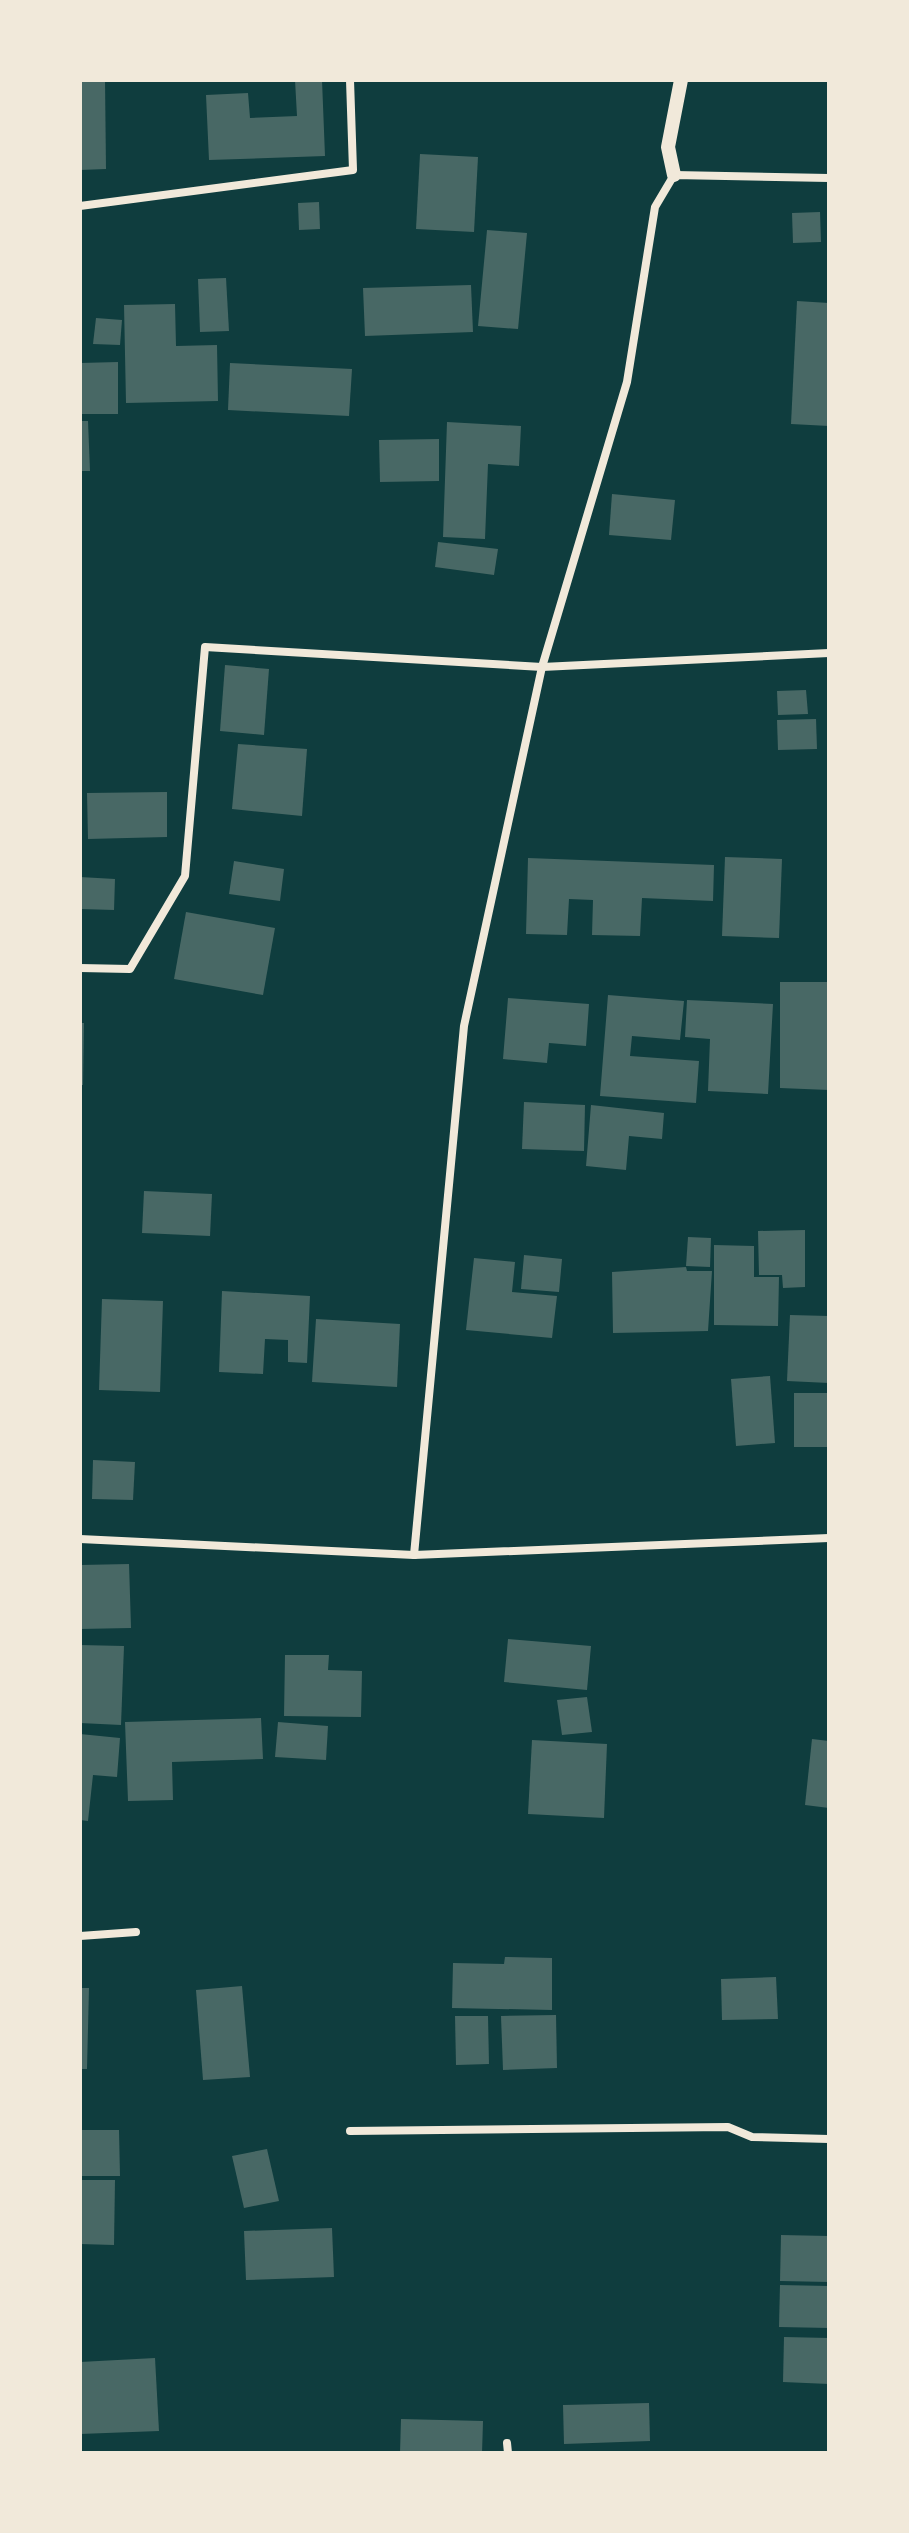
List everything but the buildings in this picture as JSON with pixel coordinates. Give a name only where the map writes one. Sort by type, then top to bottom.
[{"type":"street","points":[[80,206],[353,170],[350,80]]},
{"type":"street","points":[[414,1555],[464,1026],[542,667],[627,382],[655,207],[674,175],[668,147],[681,80]]},
{"type":"street","points":[[674,175],[829,178]]},
{"type":"street","points":[[80,968],[130,969],[185,876],[205,647],[542,667],[829,653]]},
{"type":"street","points":[[80,1539],[414,1555],[829,1538]]},
{"type":"street","points":[[80,1936],[136,1932]]},
{"type":"street","points":[[350,2131],[728,2127],[752,2137],[829,2139]]}]
